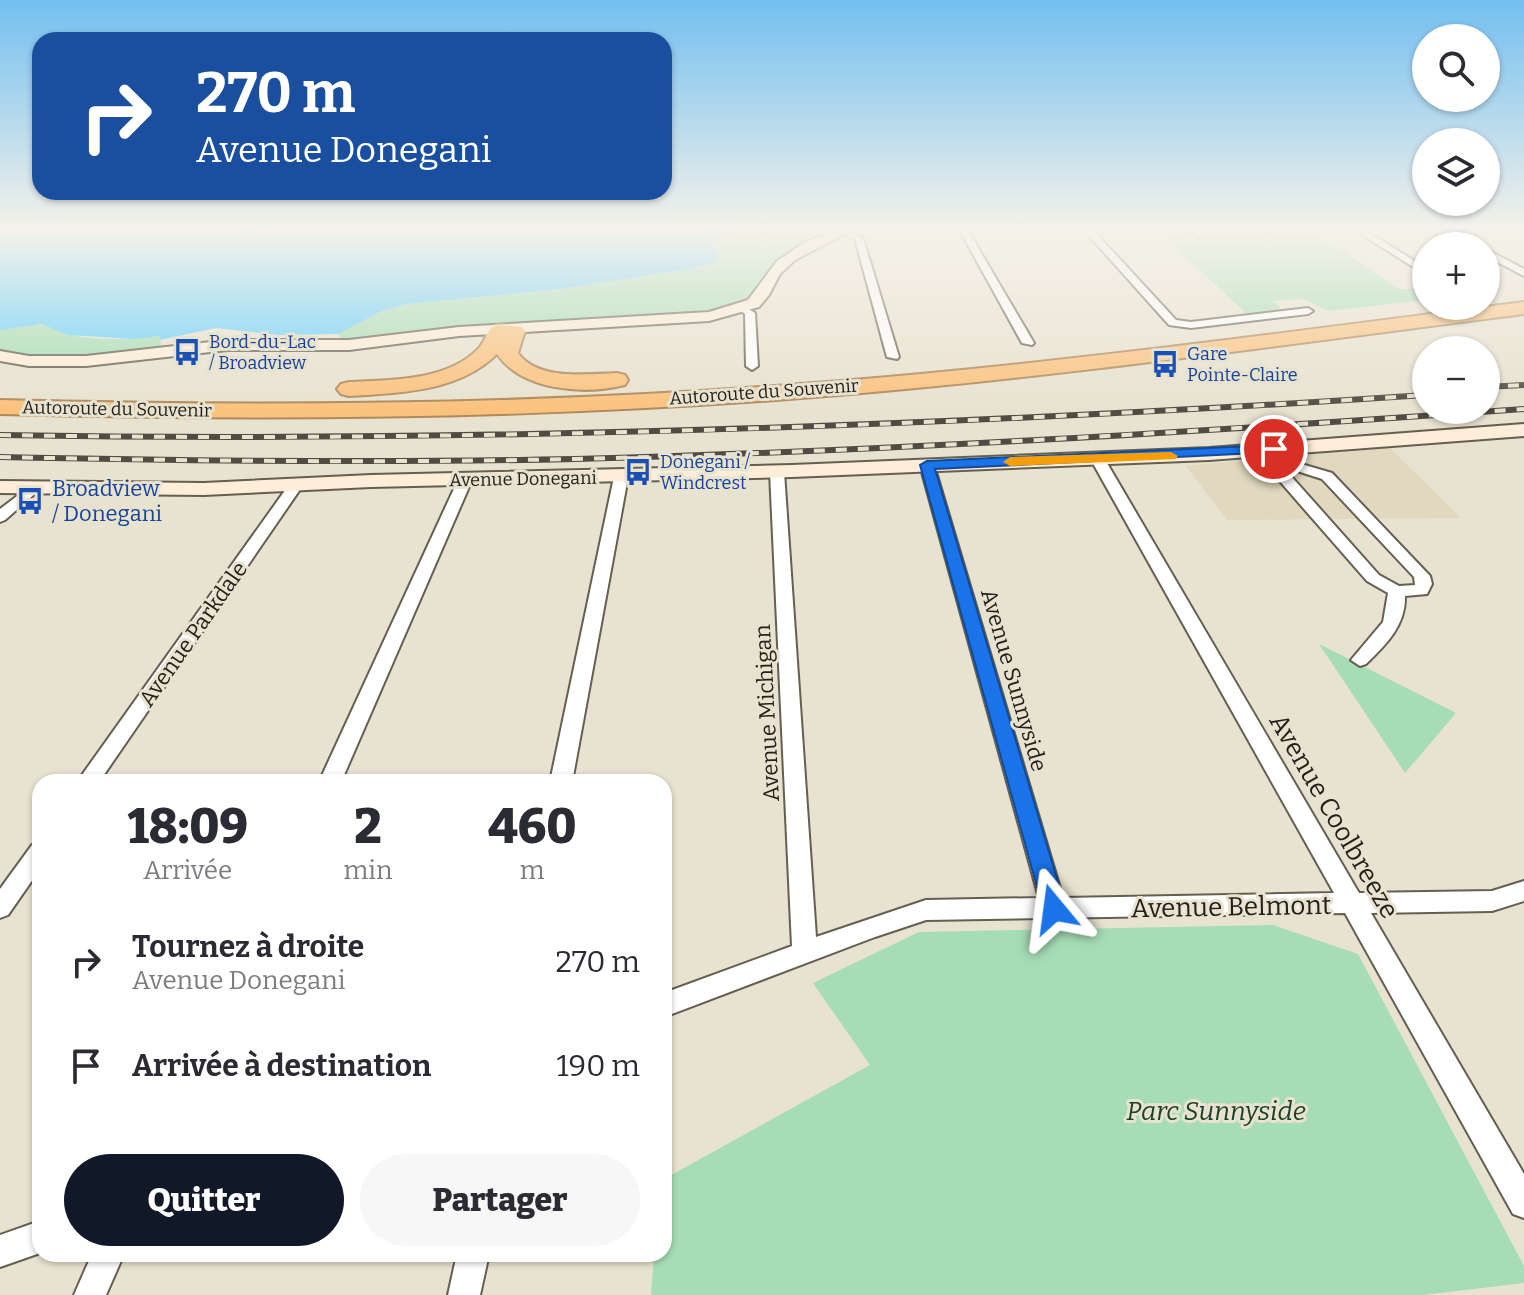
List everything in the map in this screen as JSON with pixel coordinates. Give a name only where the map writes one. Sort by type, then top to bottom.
[{"type":"highway","points":[[1500,302],[1524,299]]},
{"type":"highway","name":"Autoroute du Souvenir","points":[[0,407],[181,411],[385,410],[726,396],[986,374],[1524,308]]},
{"type":"highway","name":"Autoroute du Souvenir","points":[[0,395],[365,400],[605,393],[777,382],[1009,361],[1412,313]]},
{"type":"highway","points":[[507,331],[508,357],[519,368],[542,376],[585,381],[717,378],[777,382]]},
{"type":"highway","points":[[0,395],[266,392],[401,385],[435,379],[473,364],[491,351],[507,331]]},
{"type":"street","points":[[0,356],[35,362],[83,362],[217,345],[337,346],[455,332],[686,320],[742,308],[762,297],[766,289]]},
{"type":"street","points":[[874,289],[893,357]]},
{"type":"street","points":[[997,289],[1028,343]]},
{"type":"street","points":[[1142,289],[1174,324],[1286,314]]},
{"type":"street","points":[[742,308],[750,313],[752,366]]},
{"type":"street","name":"Avenue Donegani","points":[[0,487],[204,489],[777,472],[1274,449],[1524,430]]},
{"type":"street","points":[[1274,449],[1291,465],[1327,476],[1422,576],[1424,584],[1421,590],[1396,591],[1373,578],[1282,475],[1291,465]]},
{"type":"street","name":"Avenue Coolbreeze","points":[[1097,458],[1524,1203]]},
{"type":"street","name":"Avenue Sunnyside","points":[[927,465],[1054,909]]},
{"type":"street","name":"Avenue Michigan","points":[[777,472],[805,951]]},
{"type":"street","points":[[563,774],[621,477]]},
{"type":"street","points":[[334,774],[465,480]]},
{"type":"street","name":"Avenue Parkdale","points":[[94,774],[296,485]]},
{"type":"street","points":[[0,517],[33,488]]},
{"type":"street","points":[[1360,660],[1391,629],[1397,614],[1396,591]]},
{"type":"street","points":[[0,908],[32,862]]},
{"type":"street","name":"Avenue Belmont","points":[[672,1002],[805,951],[926,910],[1492,901],[1524,891]]},
{"type":"street","points":[[0,1251],[32,1240]]},
{"type":"street","points":[[90,1295],[104,1262]]},
{"type":"street","points":[[464,1295],[471,1262]]},
{"type":"shaded area","points":[[1388,446],[1461,518],[1227,520],[1186,466]]},
{"type":"green space","points":[[556,289],[758,289],[751,300],[710,312],[343,342],[338,334],[382,311],[407,304]]},
{"type":"green space","points":[[1220,289],[1412,289],[1412,302],[1328,311],[1303,299],[1273,301],[1280,307],[1277,311],[1247,314]]},
{"type":"green space","points":[[34,324],[92,338],[160,336],[161,349],[80,358],[0,352],[0,330]]},
{"type":"green space","points":[[1319,644],[1456,713],[1405,773]]},
{"type":"green space","name":"Parc Sunnyside","points":[[1273,925],[1358,954],[1524,1266],[1524,1283],[1423,1295],[651,1295],[653,1262],[672,1262],[672,1175],[870,1065],[813,983],[919,932]]},
{"type":"water","points":[[0,289],[556,289],[407,304],[382,311],[338,334],[278,335],[216,328],[160,340],[160,336],[134,339],[68,335],[41,324],[0,330]]},
{"type":"railway","points":[[1500,386],[1524,385]]},
{"type":"railway","points":[[0,435],[357,436],[713,430],[1070,415],[1412,396]]},
{"type":"railway","points":[[0,457],[359,461],[575,459],[1050,439],[1524,409]]},
{"type":"slow traffic","points":[[1010,462],[1171,456]]},
{"type":"place","name":"Bord-du-Lac / Broadview","points":[[187,352]]},
{"type":"place","name":"Gare Pointe-Claire","points":[[1165,364]]},
{"type":"place","name":"Donegani / Windcrest","points":[[638,472]]},
{"type":"place","name":"Broadview / Donegani","points":[[30,501]]},
{"type":"route","points":[[1054,909],[927,465],[1274,449]]}]
